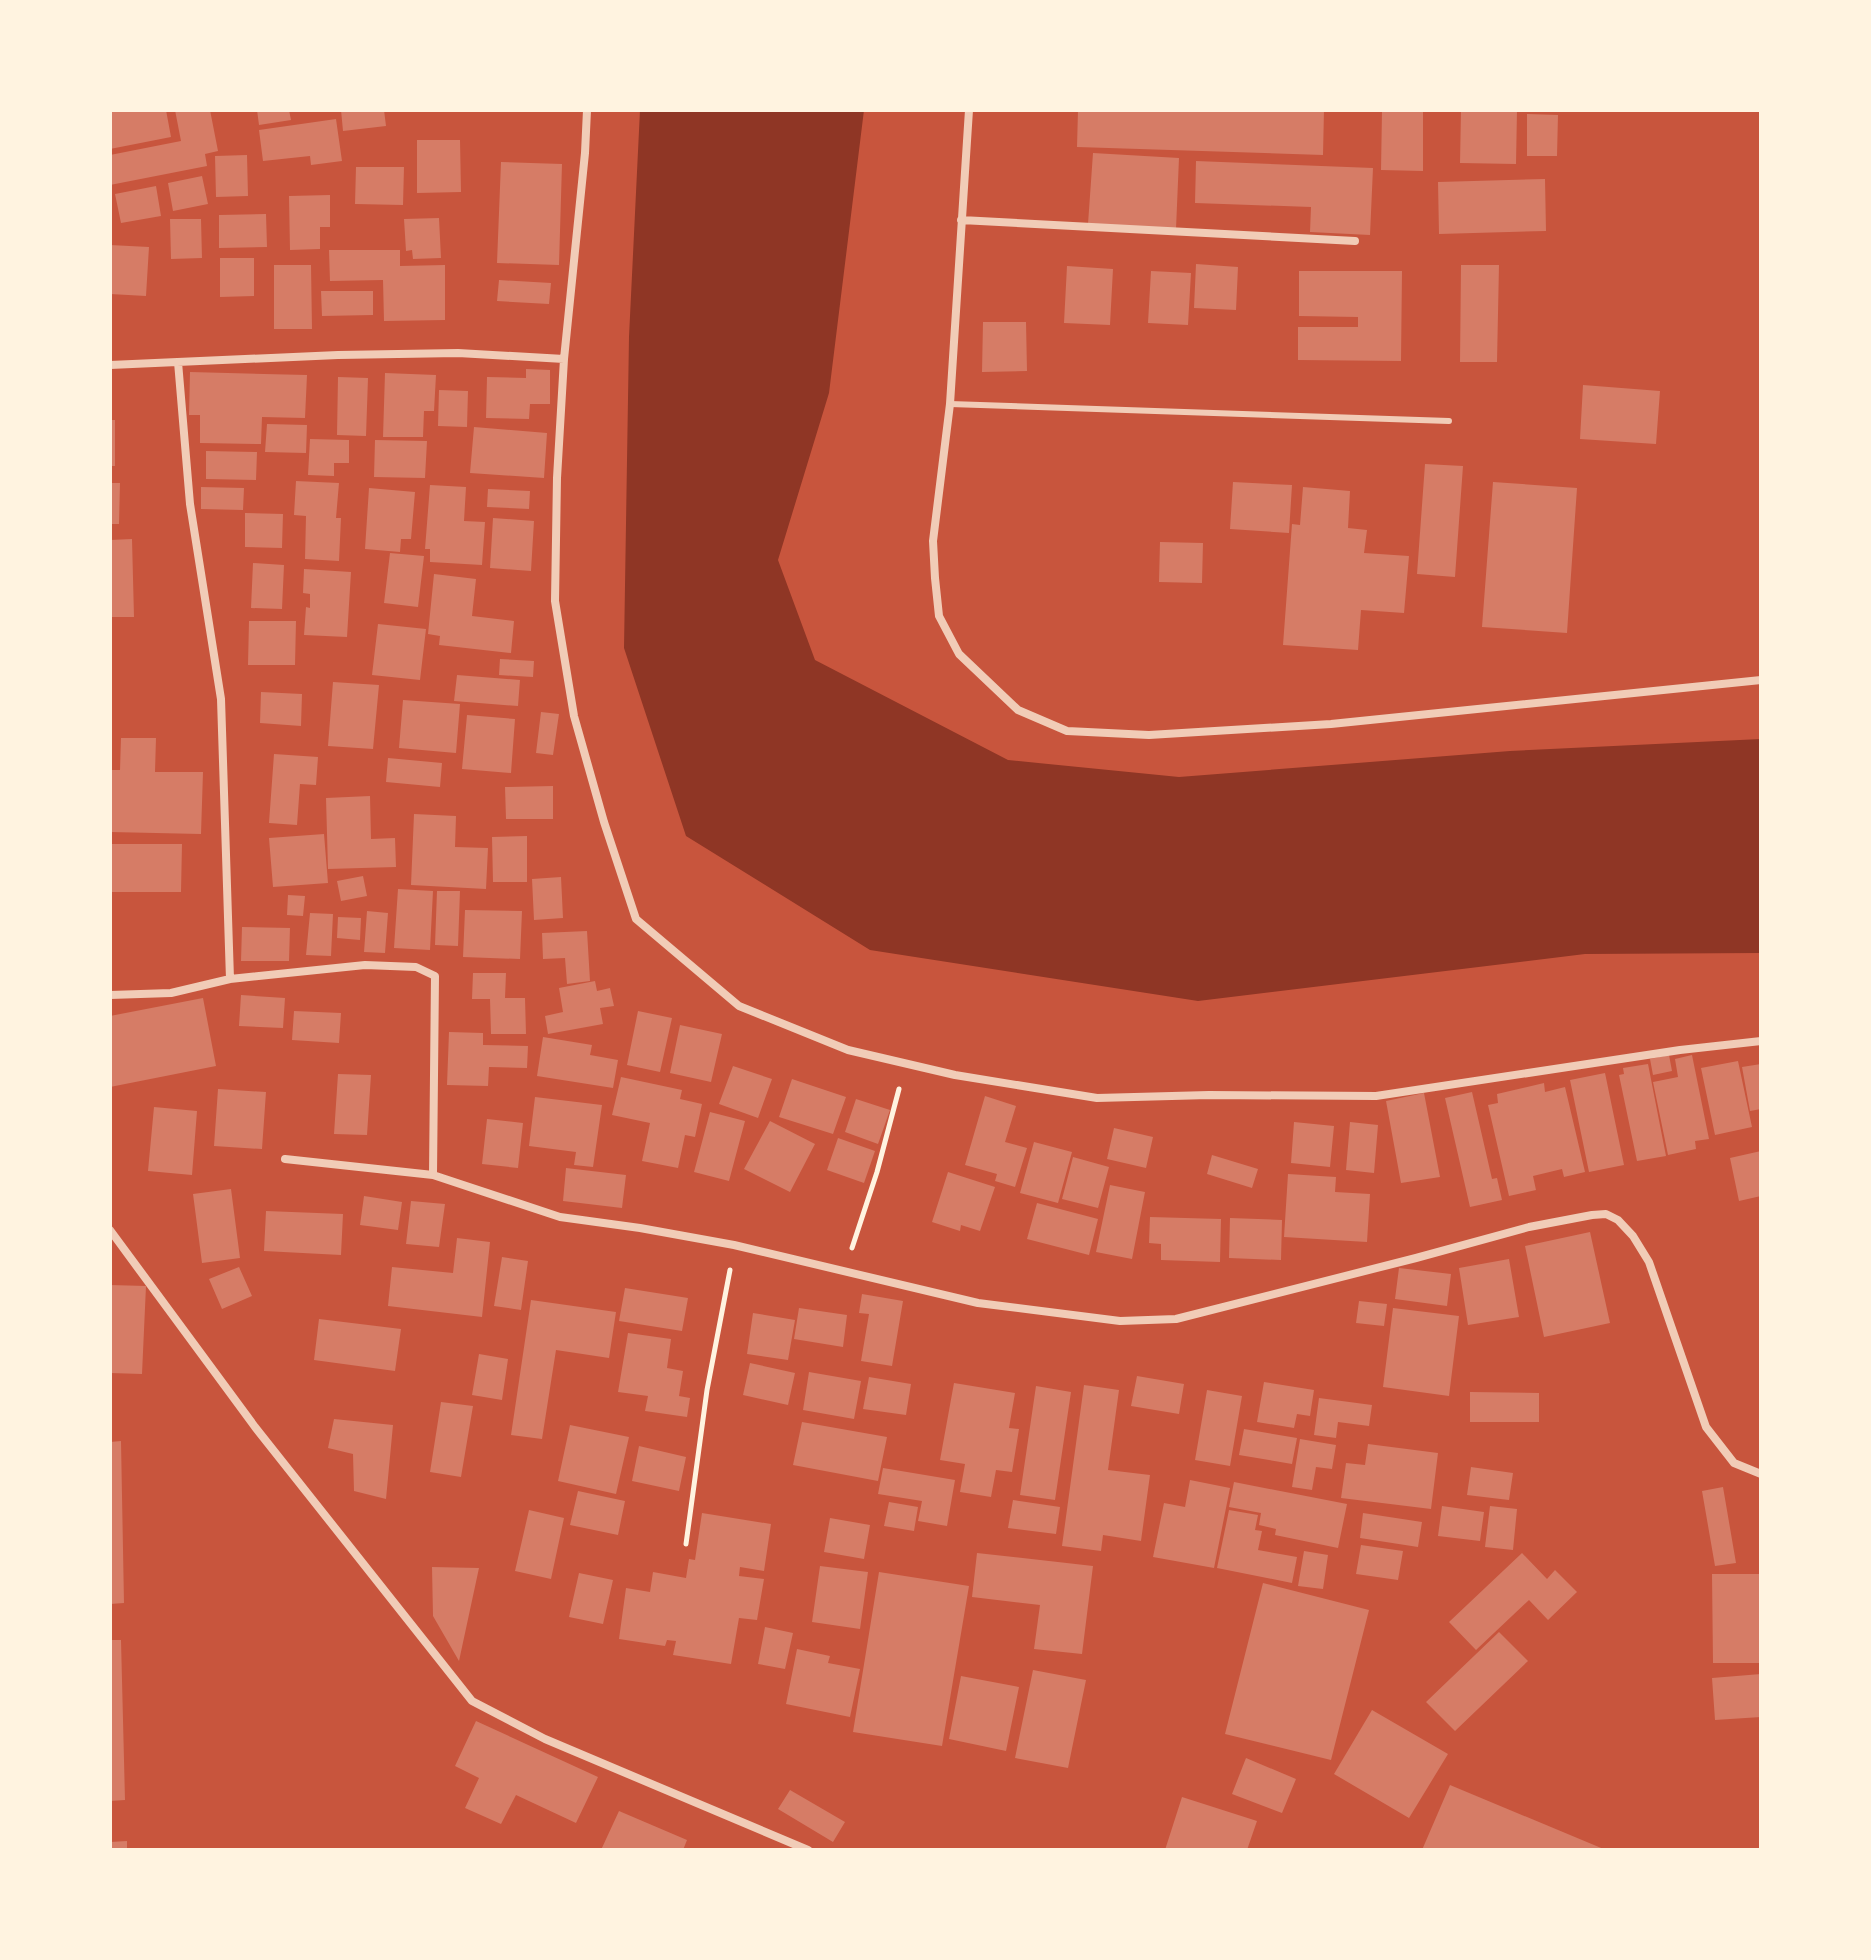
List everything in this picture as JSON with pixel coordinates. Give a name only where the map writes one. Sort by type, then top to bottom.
[{"type":"street","points":[[587,110],[564,359],[557,478],[555,601],[574,716],[636,919],[739,1006],[848,1050],[955,1075],[1097,1098],[1376,1096],[1680,1050],[1761,1041]]},
{"type":"street","points":[[969,110],[950,404],[933,541],[935,578],[939,616],[959,654],[1018,710],[1067,731],[1149,735],[1331,724],[1761,680]]},
{"type":"street","points":[[961,220],[1355,241]]},
{"type":"street","points":[[110,365],[458,353],[564,359]]},
{"type":"street","points":[[178,362],[190,504],[221,699],[230,979]]},
{"type":"street","points":[[110,995],[171,993],[230,979],[365,965],[416,967],[435,976],[433,1175]]},
{"type":"street","points":[[285,1159],[433,1175],[560,1217],[734,1245],[978,1303],[1120,1321],[1176,1319],[1529,1227],[1606,1214],[1618,1220],[1633,1236],[1649,1262],[1706,1427],[1734,1463],[1761,1474]]},
{"type":"street","points":[[110,1230],[255,1427],[472,1701],[545,1739],[808,1850]]},
{"type":"lane","points":[[950,404],[1449,421]]},
{"type":"path","points":[[845,1272],[877,1172],[906,1064]]},
{"type":"path","points":[[686,1544],[707,1390],[734,1245]]},
{"type":"shaded area","points":[[640,110],[864,110],[829,393],[778,560],[815,660],[1008,760],[1179,777],[1510,751],[1761,739],[1761,953],[1585,954],[1198,1001],[870,950],[686,836],[624,648],[629,337]]},
{"type":"building","points":[[110,110],[166,110],[171,137],[110,149]]},
{"type":"building","points":[[175,110],[210,110],[218,151],[205,154],[207,166],[110,185],[110,155],[181,141]]},
{"type":"building","points":[[257,110],[289,110],[291,120],[259,125]]},
{"type":"building","points":[[341,110],[384,110],[386,126],[343,131]]},
{"type":"building","points":[[1078,110],[1324,110],[1323,155],[1077,147]]},
{"type":"building","points":[[1461,110],[1517,110],[1516,164],[1460,163]]},
{"type":"building","points":[[1382,111],[1423,112],[1423,171],[1381,170]]},
{"type":"building","points":[[1527,114],[1558,115],[1557,156],[1527,156]]},
{"type":"building","points":[[336,119],[342,161],[311,165],[310,156],[263,161],[259,130]]},
{"type":"building","points":[[417,140],[460,140],[461,192],[417,193]]},
{"type":"building","points":[[1093,153],[1179,158],[1176,229],[1088,224]]},
{"type":"building","points":[[247,155],[248,196],[216,197],[215,156]]},
{"type":"building","points":[[1196,161],[1373,168],[1370,235],[1310,232],[1311,207],[1195,203]]},
{"type":"building","points":[[501,162],[562,164],[559,265],[497,263]]},
{"type":"building","points":[[356,167],[404,167],[403,205],[355,204]]},
{"type":"building","points":[[202,176],[208,204],[173,211],[168,183]]},
{"type":"building","points":[[1545,179],[1546,231],[1439,234],[1438,182]]},
{"type":"building","points":[[156,186],[161,216],[121,223],[115,194]]},
{"type":"building","points":[[330,195],[330,227],[320,227],[320,249],[290,250],[289,196]]},
{"type":"building","points":[[266,214],[267,247],[219,248],[219,215]]},
{"type":"building","points":[[439,218],[441,258],[413,259],[412,250],[406,251],[404,219]]},
{"type":"building","points":[[170,219],[201,219],[202,258],[171,259]]},
{"type":"building","points":[[110,245],[149,247],[146,296],[110,294]]},
{"type":"building","points":[[329,250],[400,250],[400,266],[445,265],[445,320],[384,321],[383,280],[330,281]]},
{"type":"building","points":[[220,258],[254,258],[254,296],[220,297]]},
{"type":"building","points":[[1196,264],[1238,267],[1236,310],[1194,308]]},
{"type":"building","points":[[274,265],[311,265],[312,329],[274,329]]},
{"type":"building","points":[[1461,265],[1499,265],[1497,362],[1460,362]]},
{"type":"building","points":[[1067,266],[1113,269],[1110,325],[1064,323]]},
{"type":"building","points":[[1151,271],[1191,273],[1188,325],[1148,323]]},
{"type":"building","points":[[1299,271],[1402,271],[1401,361],[1298,360],[1298,327],[1358,327],[1358,317],[1299,316]]},
{"type":"building","points":[[499,280],[551,283],[549,304],[497,301]]},
{"type":"building","points":[[321,291],[373,291],[373,315],[322,316]]},
{"type":"building","points":[[983,322],[1026,322],[1027,371],[982,372]]},
{"type":"building","points":[[526,369],[550,370],[550,404],[530,404],[529,419],[486,418],[487,377],[526,378]]},
{"type":"building","points":[[190,372],[307,375],[305,418],[262,417],[261,444],[200,443],[200,415],[189,415]]},
{"type":"building","points":[[385,373],[436,375],[434,411],[424,411],[423,437],[383,437]]},
{"type":"building","points":[[338,377],[368,378],[366,436],[337,435]]},
{"type":"building","points":[[1583,385],[1660,391],[1656,444],[1580,439]]},
{"type":"building","points":[[439,390],[468,391],[467,427],[438,426]]},
{"type":"building","points":[[110,420],[115,420],[115,466],[110,466]]},
{"type":"building","points":[[267,424],[307,425],[306,453],[265,452]]},
{"type":"building","points":[[474,427],[547,433],[544,478],[470,473]]},
{"type":"building","points":[[310,439],[349,440],[349,463],[334,463],[334,476],[308,475]]},
{"type":"building","points":[[375,440],[427,441],[425,478],[374,477]]},
{"type":"building","points":[[206,451],[257,452],[256,480],[206,479]]},
{"type":"building","points":[[1425,464],[1463,466],[1455,577],[1417,574]]},
{"type":"building","points":[[296,481],[339,483],[336,518],[341,518],[339,561],[305,559],[306,516],[294,515]]},
{"type":"building","points":[[1233,482],[1292,485],[1289,533],[1230,529]]},
{"type":"building","points":[[1493,482],[1577,488],[1567,633],[1482,627]]},
{"type":"building","points":[[110,483],[120,483],[119,524],[110,524]]},
{"type":"building","points":[[430,485],[466,487],[464,521],[485,522],[482,565],[430,562],[430,549],[425,549]]},
{"type":"building","points":[[201,487],[244,488],[243,510],[201,509]]},
{"type":"building","points":[[1303,487],[1350,491],[1348,528],[1367,530],[1364,553],[1409,556],[1404,613],[1361,610],[1358,650],[1283,645],[1292,524],[1300,525]]},
{"type":"building","points":[[369,488],[415,492],[411,539],[401,539],[400,552],[365,549]]},
{"type":"building","points":[[488,489],[530,491],[529,509],[487,507]]},
{"type":"building","points":[[245,513],[283,514],[282,548],[245,547]]},
{"type":"building","points":[[493,518],[534,521],[531,571],[490,568]]},
{"type":"building","points":[[132,539],[134,617],[110,617],[110,540]]},
{"type":"building","points":[[1160,542],[1203,543],[1202,583],[1159,582]]},
{"type":"building","points":[[390,553],[424,556],[418,607],[384,603]]},
{"type":"building","points":[[253,563],[284,565],[282,609],[251,608]]},
{"type":"building","points":[[304,569],[351,572],[347,637],[304,635],[310,594],[303,593]]},
{"type":"building","points":[[434,574],[476,579],[472,616],[514,621],[511,653],[439,645],[440,636],[428,634]]},
{"type":"building","points":[[249,621],[296,621],[295,665],[248,665]]},
{"type":"building","points":[[378,624],[426,629],[420,680],[372,675]]},
{"type":"building","points":[[500,659],[534,661],[533,677],[499,675]]},
{"type":"building","points":[[457,675],[520,680],[518,706],[454,701]]},
{"type":"building","points":[[333,682],[379,685],[373,749],[328,746]]},
{"type":"building","points":[[261,692],[302,694],[301,726],[260,723]]},
{"type":"building","points":[[403,700],[460,704],[456,753],[399,748]]},
{"type":"building","points":[[541,712],[559,714],[553,755],[536,753]]},
{"type":"building","points":[[467,715],[515,719],[511,773],[462,769]]},
{"type":"building","points":[[121,738],[156,738],[155,772],[203,772],[201,834],[110,832],[110,770],[120,770]]},
{"type":"building","points":[[274,754],[318,757],[316,785],[300,784],[297,825],[269,823]]},
{"type":"building","points":[[388,758],[442,763],[440,787],[386,782]]},
{"type":"building","points":[[553,786],[553,819],[506,819],[505,787]]},
{"type":"building","points":[[370,796],[371,839],[395,838],[396,867],[328,869],[326,798]]},
{"type":"building","points":[[414,814],[456,816],[455,847],[488,848],[486,889],[411,885]]},
{"type":"building","points":[[324,834],[328,883],[273,887],[269,838]]},
{"type":"building","points":[[527,836],[527,882],[493,882],[492,837]]},
{"type":"building","points":[[110,844],[182,844],[181,892],[110,892]]},
{"type":"building","points":[[363,876],[367,896],[341,901],[337,881]]},
{"type":"building","points":[[561,877],[563,918],[534,920],[532,879]]},
{"type":"building","points":[[398,889],[433,891],[430,950],[394,948]]},
{"type":"building","points":[[437,891],[460,891],[458,946],[435,945]]},
{"type":"building","points":[[288,895],[305,896],[303,916],[287,915]]},
{"type":"building","points":[[465,910],[522,911],[520,959],[463,957]]},
{"type":"building","points":[[367,911],[388,913],[385,953],[364,952]]},
{"type":"building","points":[[310,913],[333,914],[331,956],[306,955]]},
{"type":"building","points":[[338,917],[361,918],[360,940],[337,938]]},
{"type":"building","points":[[242,927],[290,928],[289,961],[241,961]]},
{"type":"building","points":[[587,931],[590,981],[567,984],[565,958],[543,959],[542,933]]},
{"type":"building","points":[[473,973],[506,973],[505,998],[525,998],[526,1034],[491,1034],[490,999],[472,999]]},
{"type":"building","points":[[595,981],[597,991],[610,988],[614,1006],[600,1008],[603,1024],[548,1034],[545,1016],[563,1012],[559,988]]},
{"type":"building","points":[[241,995],[285,998],[283,1028],[239,1026]]},
{"type":"building","points":[[203,998],[216,1066],[110,1087],[110,1016]]},
{"type":"building","points":[[294,1011],[341,1013],[339,1043],[292,1040]]},
{"type":"building","points":[[638,1011],[672,1018],[660,1072],[627,1065]]},
{"type":"building","points":[[680,1025],[722,1034],[711,1082],[670,1073]]},
{"type":"building","points":[[449,1032],[483,1033],[483,1045],[528,1046],[527,1068],[489,1067],[488,1086],[447,1085]]},
{"type":"building","points":[[543,1037],[592,1045],[590,1055],[618,1060],[613,1088],[537,1076]]},
{"type":"building","points":[[1669,1055],[1672,1071],[1653,1075],[1650,1059]]},
{"type":"building","points":[[1692,1055],[1709,1139],[1695,1141],[1696,1149],[1668,1155],[1653,1082],[1678,1077],[1675,1059]]},
{"type":"building","points":[[1738,1061],[1752,1127],[1715,1135],[1701,1068]]},
{"type":"building","points":[[1648,1064],[1666,1156],[1637,1161],[1619,1075],[1624,1074],[1623,1068]]},
{"type":"building","points":[[1761,1064],[1761,1109],[1750,1111],[1742,1067]]},
{"type":"building","points":[[733,1066],[772,1079],[758,1118],[719,1104]]},
{"type":"building","points":[[1605,1073],[1624,1165],[1589,1172],[1570,1080]]},
{"type":"building","points":[[338,1074],[371,1075],[367,1135],[334,1134]]},
{"type":"building","points":[[621,1077],[682,1090],[680,1099],[702,1104],[695,1137],[685,1135],[678,1168],[642,1161],[650,1123],[612,1115]]},
{"type":"building","points":[[792,1079],[846,1097],[833,1134],[779,1117]]},
{"type":"building","points":[[1544,1083],[1545,1092],[1565,1087],[1585,1172],[1564,1177],[1562,1169],[1533,1176],[1536,1190],[1509,1196],[1488,1105],[1498,1103],[1497,1094]]},
{"type":"building","points":[[218,1089],[266,1092],[262,1149],[214,1146]]},
{"type":"building","points":[[1472,1092],[1492,1179],[1497,1178],[1502,1200],[1470,1207],[1445,1098]]},
{"type":"building","points":[[1424,1093],[1440,1177],[1401,1183],[1386,1101]]},
{"type":"building","points":[[985,1096],[1016,1106],[1005,1142],[1027,1148],[1015,1187],[995,1181],[997,1174],[965,1165]]},
{"type":"building","points":[[535,1097],[602,1105],[593,1167],[574,1165],[576,1152],[529,1146]]},
{"type":"building","points":[[856,1099],[890,1110],[878,1144],[845,1132]]},
{"type":"building","points":[[154,1107],[197,1111],[192,1175],[148,1171]]},
{"type":"building","points":[[710,1112],[745,1121],[729,1181],[694,1172]]},
{"type":"building","points":[[487,1119],[523,1123],[518,1168],[482,1164]]},
{"type":"building","points":[[770,1121],[815,1144],[790,1192],[744,1169]]},
{"type":"building","points":[[1294,1122],[1334,1126],[1330,1167],[1291,1163]]},
{"type":"building","points":[[1350,1122],[1378,1125],[1374,1173],[1346,1170]]},
{"type":"building","points":[[1114,1128],[1153,1137],[1146,1168],[1107,1159]]},
{"type":"building","points":[[838,1138],[875,1151],[864,1183],[827,1170]]},
{"type":"building","points":[[1034,1142],[1072,1152],[1058,1203],[1020,1193]]},
{"type":"building","points":[[1761,1151],[1761,1196],[1739,1201],[1730,1158]]},
{"type":"building","points":[[1212,1155],[1258,1169],[1252,1188],[1207,1174]]},
{"type":"building","points":[[1073,1157],[1109,1167],[1098,1208],[1062,1199]]},
{"type":"building","points":[[566,1168],[626,1175],[622,1208],[563,1201]]},
{"type":"building","points":[[948,1172],[995,1187],[980,1231],[961,1225],[960,1231],[932,1222]]},
{"type":"building","points":[[1288,1174],[1336,1177],[1335,1192],[1370,1194],[1367,1242],[1284,1237]]},
{"type":"building","points":[[1110,1185],[1145,1192],[1132,1259],[1096,1252]]},
{"type":"building","points":[[231,1189],[240,1258],[202,1263],[193,1194]]},
{"type":"building","points":[[364,1196],[402,1202],[398,1230],[360,1225]]},
{"type":"building","points":[[411,1201],[445,1204],[439,1247],[406,1244]]},
{"type":"building","points":[[1037,1203],[1098,1219],[1089,1255],[1027,1239]]},
{"type":"building","points":[[266,1211],[343,1214],[341,1255],[264,1251]]},
{"type":"building","points":[[1150,1217],[1221,1219],[1220,1262],[1161,1260],[1161,1244],[1149,1243]]},
{"type":"building","points":[[1230,1218],[1282,1220],[1281,1260],[1229,1258]]},
{"type":"building","points":[[1590,1232],[1610,1323],[1544,1337],[1525,1246]]},
{"type":"building","points":[[457,1238],[490,1242],[482,1317],[388,1306],[392,1267],[453,1273]]},
{"type":"building","points":[[502,1257],[528,1261],[521,1310],[494,1306]]},
{"type":"building","points":[[1509,1259],[1519,1317],[1468,1325],[1459,1268]]},
{"type":"building","points":[[239,1267],[252,1296],[222,1309],[209,1279]]},
{"type":"building","points":[[1399,1268],[1451,1274],[1447,1306],[1395,1299]]},
{"type":"building","points":[[110,1285],[146,1286],[142,1374],[110,1373]]},
{"type":"building","points":[[625,1288],[688,1298],[682,1331],[619,1321]]},
{"type":"building","points":[[862,1294],[903,1301],[892,1366],[861,1361],[869,1314],[859,1313]]},
{"type":"building","points":[[531,1300],[616,1312],[609,1358],[556,1350],[542,1439],[511,1435]]},
{"type":"building","points":[[1359,1301],[1387,1304],[1384,1326],[1356,1323]]},
{"type":"building","points":[[799,1308],[847,1315],[843,1347],[794,1339]]},
{"type":"building","points":[[1393,1308],[1459,1316],[1449,1396],[1383,1387]]},
{"type":"building","points":[[753,1313],[795,1320],[788,1360],[747,1354]]},
{"type":"building","points":[[319,1319],[401,1329],[395,1371],[314,1360]]},
{"type":"building","points":[[628,1333],[671,1339],[667,1368],[683,1371],[679,1396],[690,1398],[687,1417],[645,1411],[648,1396],[618,1392]]},
{"type":"building","points":[[479,1354],[508,1359],[502,1400],[472,1395]]},
{"type":"building","points":[[750,1363],[795,1373],[788,1405],[743,1395]]},
{"type":"building","points":[[809,1372],[861,1381],[854,1419],[803,1410]]},
{"type":"building","points":[[1137,1376],[1184,1384],[1179,1414],[1131,1406]]},
{"type":"building","points":[[869,1377],[911,1384],[906,1415],[863,1409]]},
{"type":"building","points":[[1264,1382],[1314,1390],[1310,1416],[1297,1414],[1294,1428],[1257,1422]]},
{"type":"building","points":[[954,1383],[1015,1393],[1009,1428],[1019,1429],[1012,1472],[996,1470],[991,1497],[960,1492],[965,1464],[940,1460]]},
{"type":"building","points":[[1084,1385],[1119,1390],[1108,1470],[1150,1475],[1141,1541],[1103,1535],[1101,1551],[1062,1546]]},
{"type":"building","points":[[1036,1386],[1071,1392],[1055,1500],[1020,1495]]},
{"type":"building","points":[[1207,1390],[1242,1396],[1230,1466],[1195,1460]]},
{"type":"building","points":[[1470,1392],[1539,1393],[1539,1422],[1470,1422]]},
{"type":"building","points":[[1319,1398],[1372,1405],[1369,1426],[1338,1422],[1336,1438],[1314,1435]]},
{"type":"building","points":[[441,1402],[473,1406],[461,1477],[430,1472]]},
{"type":"building","points":[[334,1419],[393,1425],[386,1499],[354,1491],[353,1454],[328,1448]]},
{"type":"building","points":[[802,1422],[887,1437],[878,1481],[793,1465]]},
{"type":"building","points":[[570,1425],[629,1437],[616,1494],[558,1481]]},
{"type":"building","points":[[1244,1429],[1297,1438],[1292,1464],[1239,1455]]},
{"type":"building","points":[[1300,1439],[1336,1445],[1332,1469],[1316,1467],[1312,1490],[1292,1487]]},
{"type":"building","points":[[121,1441],[124,1603],[110,1604],[110,1442]]},
{"type":"building","points":[[1368,1444],[1438,1453],[1431,1509],[1341,1498],[1346,1463],[1365,1465]]},
{"type":"building","points":[[639,1446],[686,1457],[679,1491],[632,1481]]},
{"type":"building","points":[[1471,1467],[1513,1473],[1509,1500],[1467,1495]]},
{"type":"building","points":[[883,1468],[955,1480],[947,1526],[918,1521],[922,1501],[878,1494]]},
{"type":"building","points":[[1190,1480],[1230,1488],[1214,1568],[1153,1557],[1164,1503],[1185,1507]]},
{"type":"building","points":[[1234,1482],[1347,1504],[1338,1548],[1275,1535],[1276,1529],[1259,1525],[1261,1513],[1229,1507]]},
{"type":"building","points":[[1723,1487],[1736,1563],[1715,1566],[1702,1491]]},
{"type":"building","points":[[578,1491],[625,1501],[618,1535],[570,1525]]},
{"type":"building","points":[[1013,1500],[1060,1507],[1056,1534],[1008,1528]]},
{"type":"building","points":[[889,1502],[918,1507],[914,1531],[884,1526]]},
{"type":"building","points":[[1442,1506],[1484,1512],[1480,1541],[1438,1536]]},
{"type":"building","points":[[1490,1506],[1517,1509],[1513,1550],[1485,1547]]},
{"type":"building","points":[[529,1510],[564,1518],[551,1579],[515,1571]]},
{"type":"building","points":[[1229,1510],[1258,1515],[1255,1530],[1262,1531],[1258,1550],[1297,1557],[1292,1583],[1217,1568]]},
{"type":"building","points":[[702,1513],[771,1524],[764,1571],[740,1567],[739,1576],[764,1579],[757,1620],[739,1618],[731,1664],[673,1655],[676,1641],[667,1640],[665,1646],[619,1639],[626,1588],[650,1592],[653,1572],[686,1578],[689,1559],[695,1560]]},
{"type":"building","points":[[1363,1513],[1422,1522],[1418,1547],[1360,1538]]},
{"type":"building","points":[[830,1518],[870,1525],[864,1559],[824,1552]]},
{"type":"building","points":[[1361,1545],[1403,1551],[1398,1580],[1356,1574]]},
{"type":"building","points":[[1304,1551],[1328,1555],[1323,1589],[1298,1586]]},
{"type":"building","points":[[977,1553],[1093,1566],[1082,1654],[1034,1649],[1040,1605],[972,1597]]},
{"type":"building","points":[[1522,1553],[1547,1579],[1555,1570],[1577,1592],[1548,1620],[1529,1600],[1476,1650],[1449,1622]]},
{"type":"building","points":[[820,1566],[868,1572],[860,1629],[812,1622]]},
{"type":"building","points":[[432,1567],[479,1568],[459,1661],[433,1616]]},
{"type":"building","points":[[879,1572],[969,1586],[942,1746],[853,1732]]},
{"type":"building","points":[[579,1573],[613,1580],[603,1624],[569,1617]]},
{"type":"building","points":[[1712,1574],[1761,1574],[1761,1663],[1713,1663]]},
{"type":"building","points":[[1263,1583],[1369,1610],[1331,1760],[1225,1734]]},
{"type":"building","points":[[765,1627],[793,1633],[785,1669],[758,1664]]},
{"type":"building","points":[[1499,1632],[1528,1661],[1455,1731],[1426,1702]]},
{"type":"building","points":[[110,1640],[121,1640],[125,1800],[110,1801]]},
{"type":"building","points":[[797,1649],[830,1656],[828,1663],[860,1669],[850,1717],[786,1704]]},
{"type":"building","points":[[1033,1670],[1086,1680],[1068,1768],[1015,1758]]},
{"type":"building","points":[[1761,1674],[1761,1717],[1715,1720],[1712,1678]]},
{"type":"building","points":[[961,1676],[1019,1687],[1006,1751],[949,1739]]},
{"type":"building","points":[[1372,1710],[1448,1754],[1409,1818],[1334,1774]]},
{"type":"building","points":[[476,1721],[598,1777],[576,1823],[516,1795],[501,1824],[465,1808],[479,1778],[455,1766]]},
{"type":"building","points":[[1246,1758],[1296,1779],[1282,1813],[1232,1794]]},
{"type":"building","points":[[1450,1785],[1606,1850],[1422,1850]]},
{"type":"building","points":[[790,1790],[845,1822],[833,1842],[778,1809]]},
{"type":"building","points":[[1182,1797],[1257,1821],[1247,1850],[1165,1850]]},
{"type":"building","points":[[619,1811],[687,1840],[683,1850],[601,1850]]},
{"type":"building","points":[[127,1841],[127,1850],[110,1850],[110,1842]]}]
